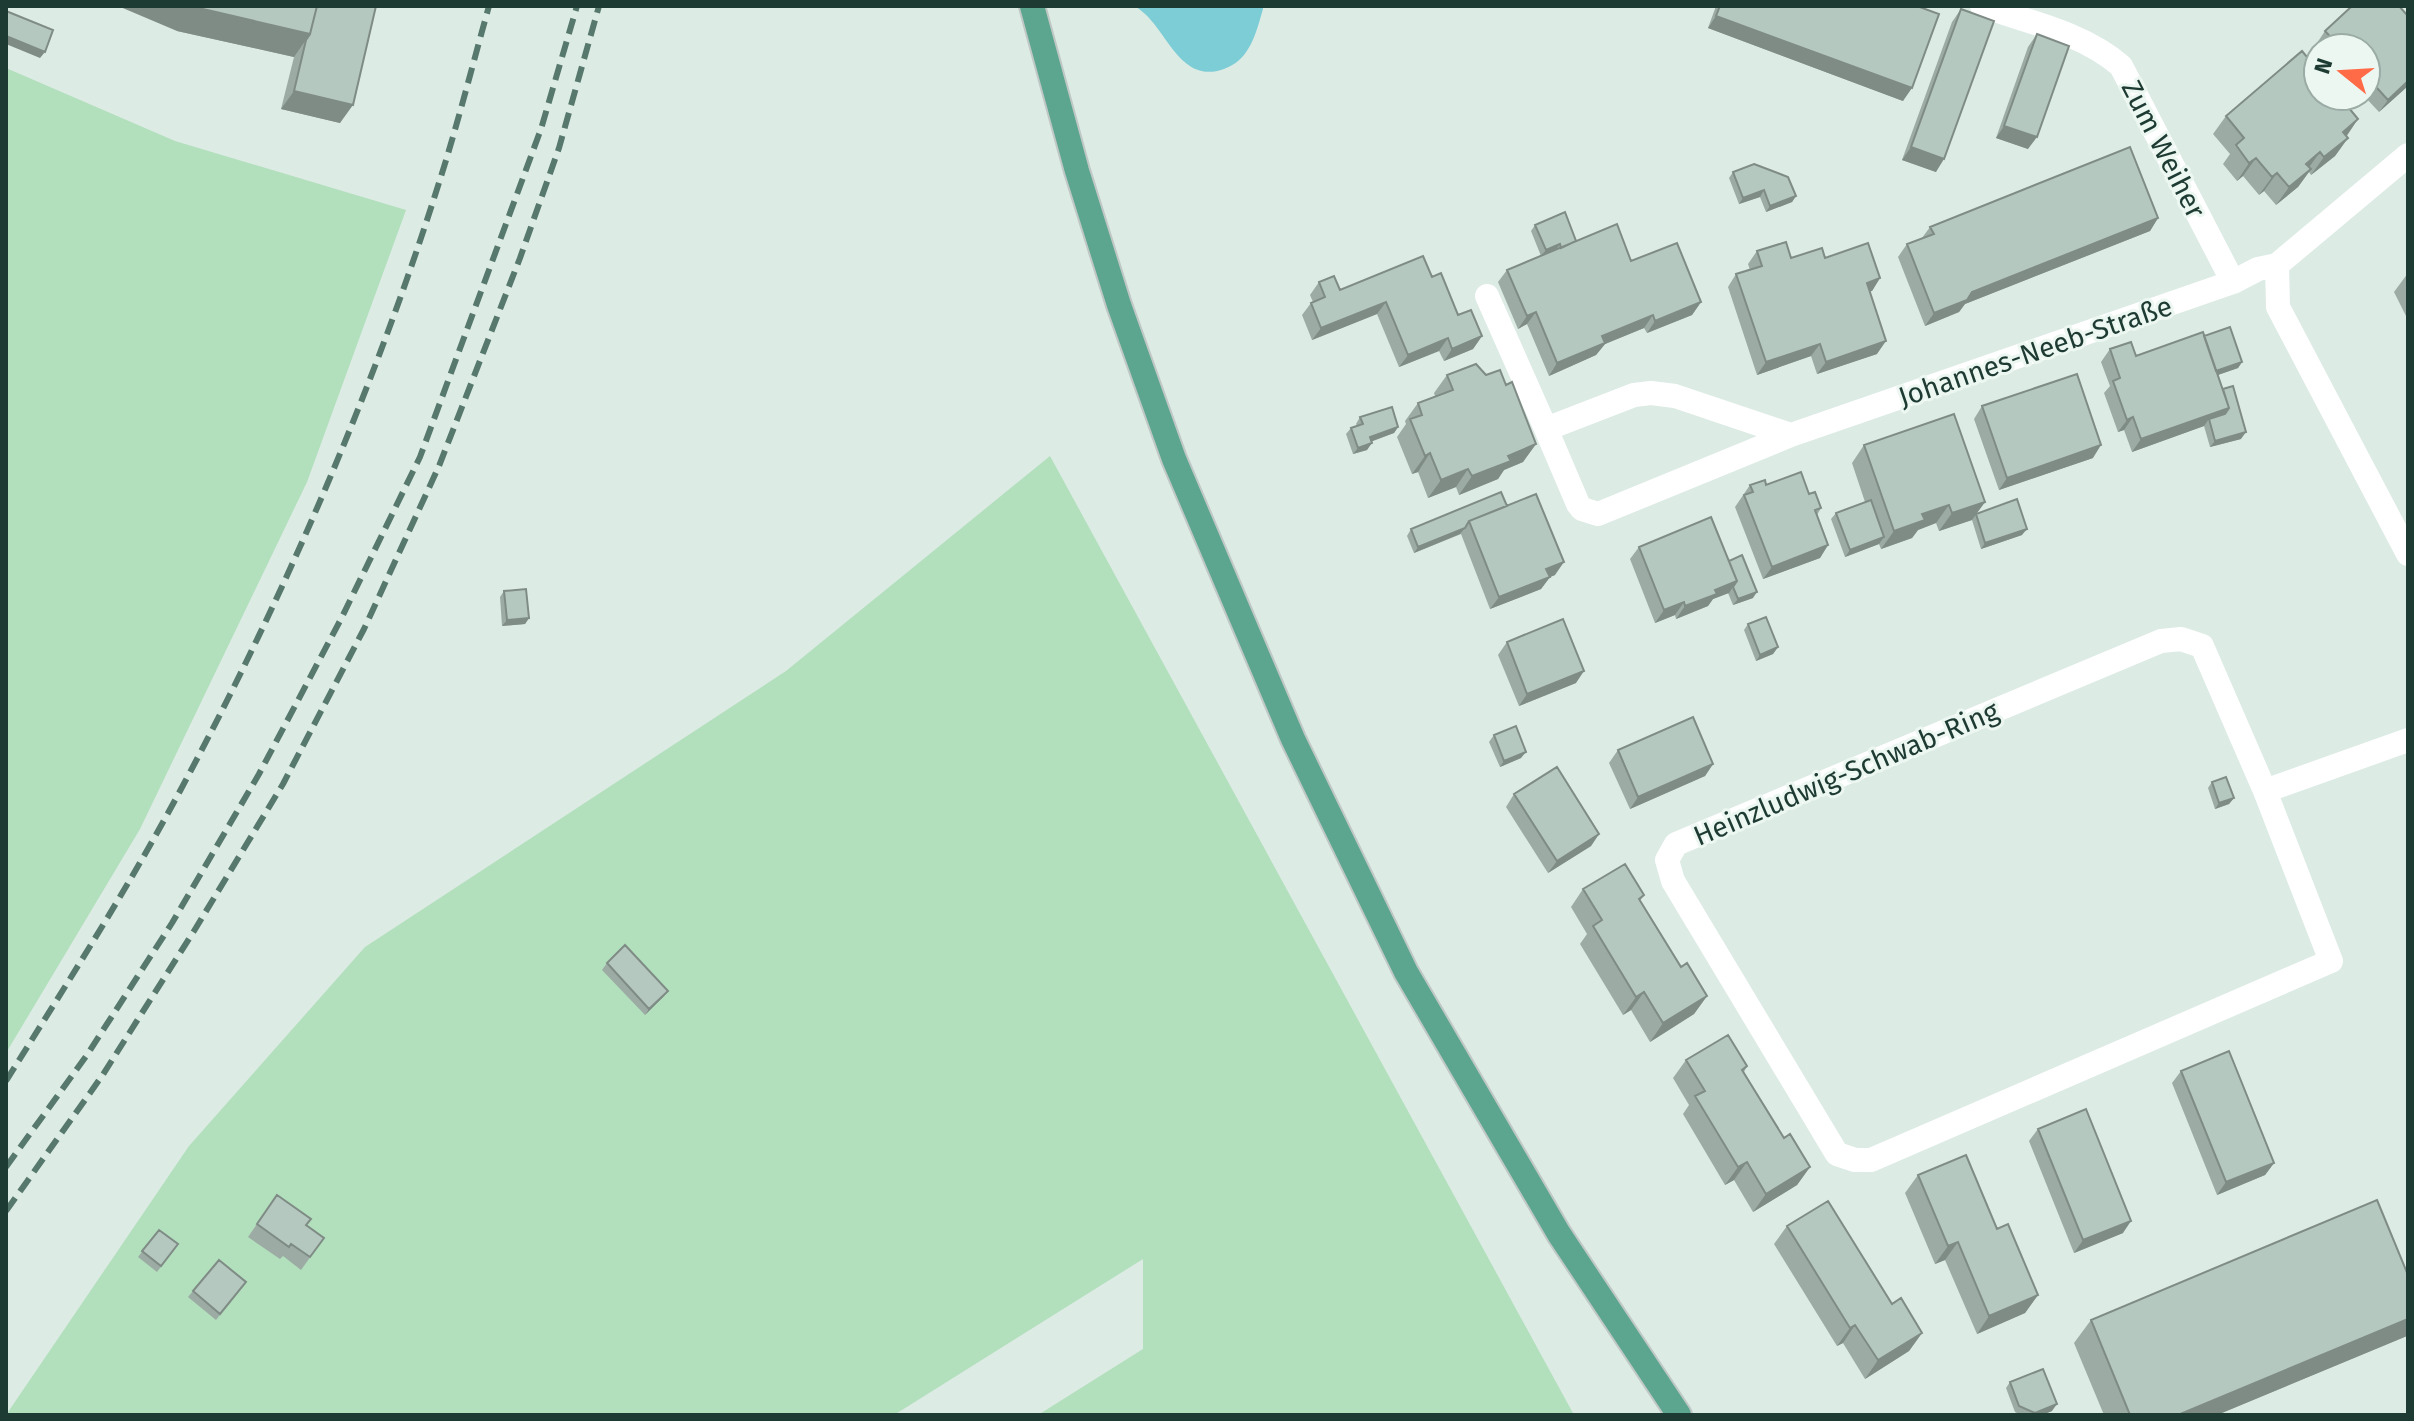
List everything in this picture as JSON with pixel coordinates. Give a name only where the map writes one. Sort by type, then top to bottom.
[{"type":"main road","points":[[1032,6],[1077,171],[1119,305],[1174,459],[1293,739],[1406,972],[1559,1234],[1679,1415]]},
{"type":"street","name":"Zum Weiher","points":[[1982,6],[2082,40],[2106,53],[2121,66],[2233,282]]},
{"type":"street","points":[[2408,155],[2277,265],[2278,307],[2408,554]]},
{"type":"street","name":"Johannes-Neeb-Straße","points":[[1487,296],[1578,504],[1582,509],[1598,514],[1791,435],[2233,282],[2258,269],[2277,265]]},
{"type":"street","points":[[1546,429],[1634,395],[1651,393],[1675,396],[1791,435]]},
{"type":"street","name":"Heinzludwig-Schwab-Ring","points":[[2181,639],[2202,646],[2265,791],[2331,961],[1871,1160],[1855,1160],[1837,1154],[1673,881],[1667,860],[1676,844],[2161,641],[2181,639]]},
{"type":"street","points":[[2265,791],[2408,740]]},
{"type":"green space","points":[[6,68],[175,141],[406,210],[307,482],[140,829],[6,1053]]},
{"type":"green space","points":[[1050,456],[1574,1415],[1038,1415],[1143,1349],[1143,1259],[894,1415],[6,1415],[189,1146],[365,947],[786,671]]},
{"type":"water","points":[[1134,6],[1263,6],[1263,9],[1251,45],[1240,59],[1224,69],[1208,72],[1195,69],[1183,61],[1155,25]]},
{"type":"building","points":[[190,6],[317,6],[310,34]]},
{"type":"building","points":[[317,6],[376,6],[353,105],[294,91]]},
{"type":"building","points":[[1720,6],[1917,6],[1939,14],[1912,88],[1716,16]]},
{"type":"building","points":[[2352,6],[2399,6],[2408,16],[2408,81],[2388,100],[2382,93],[2382,32],[2325,31]]},
{"type":"building","points":[[1961,9],[1994,21],[1944,159],[1911,147]]},
{"type":"building","points":[[6,11],[53,30],[45,52],[6,36]]},
{"type":"building","points":[[2037,34],[2069,46],[2037,137],[2004,126]]},
{"type":"building","points":[[2302,51],[2302,112],[2352,112],[2358,119],[2343,132],[2348,138],[2324,157],[2320,152],[2306,164],[2311,169],[2289,187],[2277,173],[2272,177],[2256,158],[2249,163],[2236,145],[2244,138],[2226,116]]},
{"type":"building","points":[[2130,147],[2158,218],[1972,292],[1967,300],[1934,313],[1907,244],[1934,234],[1930,227]]},
{"type":"building","points":[[1754,164],[1788,177],[1796,196],[1770,206],[1764,190],[1743,198],[1733,172]]},
{"type":"building","points":[[1565,212],[1576,241],[1546,250],[1535,225]]},
{"type":"building","points":[[1617,224],[1631,261],[1677,243],[1701,302],[1655,321],[1653,315],[1602,336],[1605,343],[1557,363],[1536,312],[1527,316],[1507,270]]},
{"type":"building","points":[[1786,242],[1791,258],[1822,248],[1825,258],[1868,243],[1880,278],[1867,283],[1886,341],[1826,362],[1820,344],[1766,362],[1736,274],[1762,266],[1757,251]]},
{"type":"building","points":[[1423,256],[1432,277],[1441,273],[1458,315],[1471,310],[1482,336],[1452,349],[1448,338],[1408,355],[1386,302],[1321,328],[1311,303],[1325,297],[1319,282],[1334,276],[1340,290]]},
{"type":"building","points":[[2230,327],[2242,362],[2216,371],[2204,336]]},
{"type":"building","points":[[2203,332],[2229,408],[2141,439],[2133,417],[2127,420],[2113,381],[2120,378],[2110,349],[2131,342],[2136,356]]},
{"type":"building","points":[[1476,364],[1486,375],[1500,370],[1506,385],[1512,382],[1536,444],[1508,456],[1511,461],[1472,476],[1468,469],[1441,480],[1430,453],[1425,456],[1410,419],[1422,415],[1418,403],[1453,390],[1447,375]]},
{"type":"building","points":[[2077,374],[2101,445],[2007,478],[1982,406]]},
{"type":"building","points":[[2233,386],[2246,432],[2215,441],[2209,419],[2225,414],[2229,408],[2223,389]]},
{"type":"building","points":[[1392,407],[1398,427],[1370,437],[1372,443],[1358,448],[1351,428],[1363,424],[1360,417]]},
{"type":"building","points":[[1954,414],[1985,502],[1952,513],[1949,505],[1922,514],[1925,520],[1894,531],[1864,445]]},
{"type":"building","points":[[1801,472],[1809,494],[1815,492],[1821,508],[1815,510],[1828,545],[1772,567],[1744,495],[1753,492],[1750,485],[1765,480],[1766,485]]},
{"type":"building","points":[[1501,492],[1507,506],[1469,521],[1465,528],[1418,547],[1411,529]]},
{"type":"building","points":[[1536,494],[1564,562],[1546,569],[1550,577],[1499,597],[1469,521]]},
{"type":"building","points":[[2017,499],[2027,529],[1985,543],[1976,514]]},
{"type":"building","points":[[1871,500],[1884,537],[1850,550],[1836,513]]},
{"type":"building","points":[[1711,517],[1737,581],[1715,590],[1717,594],[1664,610],[1639,547]]},
{"type":"building","points":[[1742,555],[1757,592],[1738,599],[1733,587],[1737,581],[1729,561]]},
{"type":"building","points":[[526,589],[529,618],[507,620],[504,591]]},
{"type":"building","points":[[1766,617],[1778,647],[1760,655],[1748,624]]},
{"type":"building","points":[[1563,619],[1584,671],[1527,694],[1507,642]]},
{"type":"building","points":[[1693,717],[1713,764],[1638,797],[1618,750]]},
{"type":"building","points":[[1516,726],[1526,752],[1504,761],[1494,735]]},
{"type":"building","points":[[1557,767],[1599,834],[1557,861],[1514,794]]},
{"type":"building","points":[[2226,777],[2234,798],[2219,803],[2212,782]]},
{"type":"building","points":[[1625,864],[1644,895],[1639,899],[1681,967],[1687,963],[1707,996],[1663,1023],[1644,992],[1636,997],[1593,926],[1602,920],[1583,889]]},
{"type":"building","points":[[625,945],[668,991],[649,1009],[607,963]]},
{"type":"building","points":[[1728,1035],[1747,1066],[1742,1070],[1784,1138],[1790,1134],[1810,1167],[1766,1194],[1747,1162],[1738,1167],[1695,1096],[1705,1091],[1686,1060]]},
{"type":"building","points":[[2229,1051],[2274,1163],[2226,1182],[2181,1071]]},
{"type":"building","points":[[2086,1109],[2131,1221],[2083,1240],[2038,1129]]},
{"type":"building","points":[[1966,1155],[1997,1229],[2008,1224],[2038,1295],[1989,1316],[1958,1242],[1948,1246],[1918,1175]]},
{"type":"building","points":[[277,1195],[311,1219],[306,1225],[324,1238],[310,1257],[291,1244],[289,1247],[257,1224]]},
{"type":"building","points":[[2377,1200],[2408,1275],[2408,1319],[2178,1415],[2130,1415],[2091,1320]]},
{"type":"building","points":[[1828,1201],[1892,1304],[1901,1298],[1922,1333],[1878,1360],[1855,1325],[1850,1328],[1787,1226]]},
{"type":"building","points":[[159,1230],[178,1244],[161,1266],[142,1251]]},
{"type":"building","points":[[219,1260],[246,1282],[220,1314],[193,1291]]},
{"type":"building","points":[[2043,1369],[2057,1404],[2035,1413],[2019,1406],[2010,1382]]},
{"type":"railway","points":[[6,1081],[160,828],[258,638],[294,560],[362,400],[421,238],[489,6]]},
{"type":"railway","points":[[6,1167],[87,1055],[172,923],[259,774],[341,619],[420,457],[541,129],[577,6]]},
{"type":"railway","points":[[6,1211],[102,1076],[194,931],[283,784],[364,629],[439,466],[520,258],[559,148],[599,6]]}]
